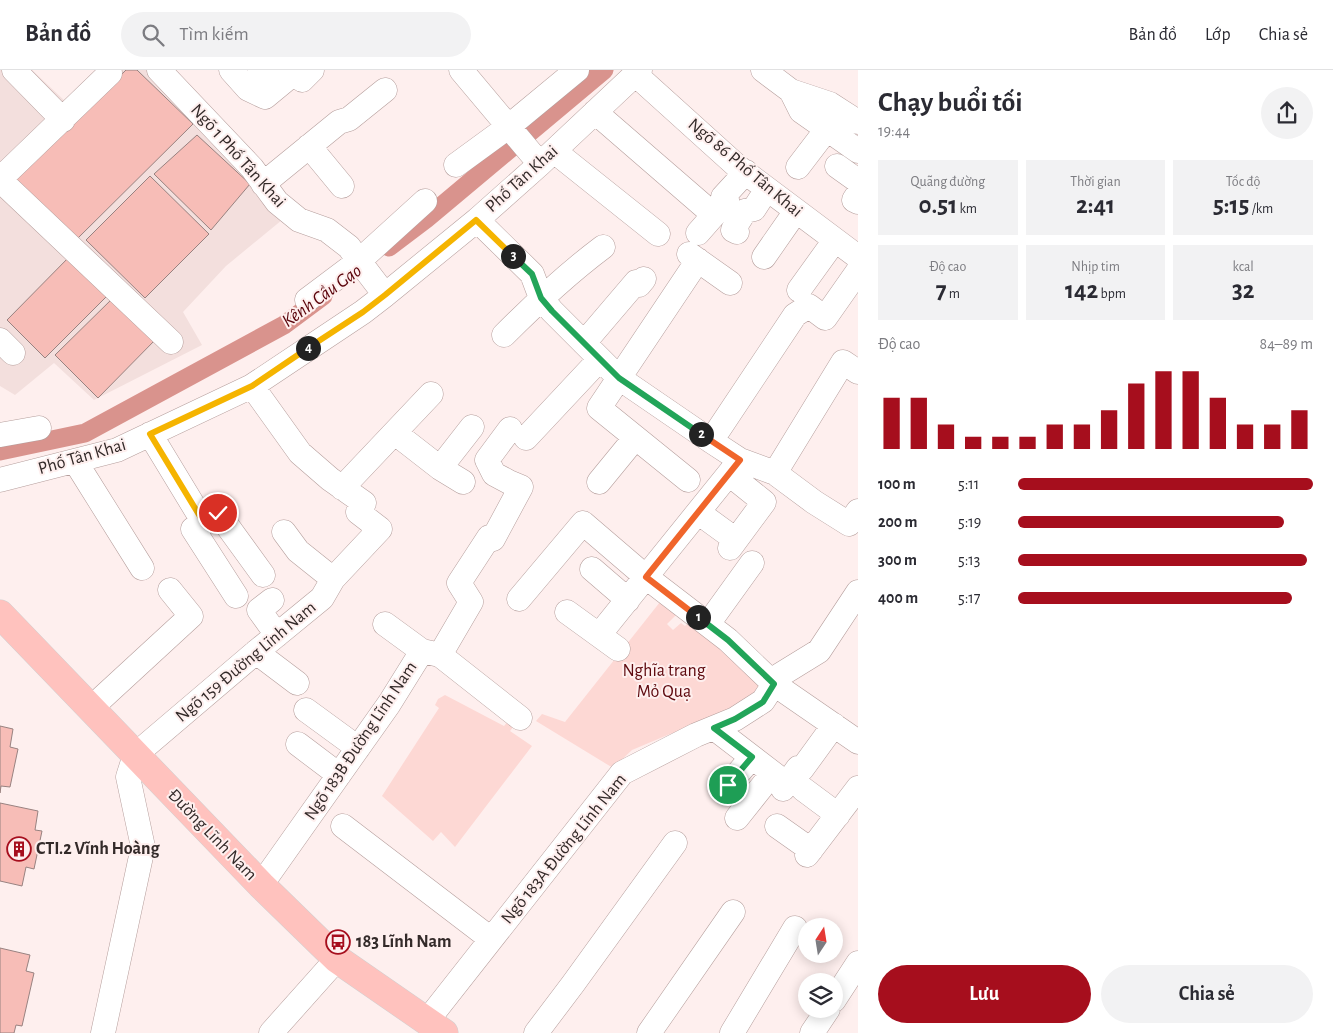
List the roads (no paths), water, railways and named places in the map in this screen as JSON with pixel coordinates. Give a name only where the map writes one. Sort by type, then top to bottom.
[{"type":"main road","name":"Đường Lĩnh Nam","points":[[0,614],[261,885],[337,959],[436,1027]]},
{"type":"street","points":[[14,70],[63,120]]},
{"type":"street","name":"Ngõ 1 Phố Tân Khai","points":[[159,70],[252,168],[277,202],[299,220],[327,230],[349,247],[359,263],[381,289]]},
{"type":"street","points":[[461,70],[511,130],[541,156],[658,234]]},
{"type":"street","points":[[456,165],[511,130],[576,70]]},
{"type":"street","points":[[763,70],[791,91],[830,104],[858,122]]},
{"type":"street","name":"Phố Tân Khai","points":[[0,480],[117,450],[252,386],[355,317],[381,289],[476,220],[541,156],[595,112],[637,72]]},
{"type":"street","name":"Ngõ 86 Phố Tân Khai","points":[[637,72],[738,167],[858,257]]},
{"type":"street","points":[[110,73],[0,179],[171,342]]},
{"type":"street","points":[[239,78],[265,97],[292,74]]},
{"type":"street","points":[[263,184],[339,122],[349,119],[385,90]]},
{"type":"street","points":[[791,91],[801,112],[858,151]]},
{"type":"street","points":[[595,112],[714,215]]},
{"type":"street","points":[[798,167],[827,130]]},
{"type":"street","points":[[309,146],[342,186]]},
{"type":"street","points":[[837,166],[858,181]]},
{"type":"street","points":[[688,480],[599,408],[619,378],[714,215],[727,200],[723,197],[746,172]]},
{"type":"street","points":[[737,232],[733,230],[745,211],[754,210],[767,189]]},
{"type":"street","points":[[858,194],[854,200],[858,202]]},
{"type":"street","points":[[307,300],[359,263],[425,201]]},
{"type":"street","points":[[764,257],[796,211]]},
{"type":"street","points":[[476,220],[532,274],[541,298],[619,378],[711,441],[764,502],[733,544],[699,512]]},
{"type":"street","points":[[799,290],[835,240]]},
{"type":"street","points":[[504,335],[541,298],[603,247]]},
{"type":"street","points":[[695,249],[730,282]]},
{"type":"street","points":[[711,441],[795,315],[809,306],[825,318],[858,271]]},
{"type":"street","points":[[592,351],[636,282],[639,285],[644,279]]},
{"type":"street","name":"Ngõ 183B Đường Lĩnh Nam","points":[[261,885],[389,704],[472,602],[459,583],[490,537],[493,539],[521,487],[494,474],[487,460],[518,433],[592,351]]},
{"type":"street","points":[[776,474],[843,362],[858,372]]},
{"type":"street","points":[[252,386],[300,453],[351,494],[395,433],[432,394]]},
{"type":"street","points":[[440,468],[472,427]]},
{"type":"street","points":[[0,435],[39,428]]},
{"type":"street","points":[[155,432],[203,497]]},
{"type":"street","points":[[155,432],[204,523]]},
{"type":"street","points":[[395,433],[440,468],[463,482]]},
{"type":"street","points":[[599,482],[635,438]]},
{"type":"street","points":[[75,461],[142,568]]},
{"type":"street","points":[[734,467],[776,474],[814,502],[850,524],[858,511]]},
{"type":"street","points":[[600,635],[734,467]]},
{"type":"street","name":"Ngõ 159 Đường Lĩnh Nam","points":[[135,755],[322,598],[333,579],[380,530],[358,512],[364,503],[351,494]]},
{"type":"street","points":[[236,596],[193,529],[218,513],[263,575]]},
{"type":"street","points":[[519,599],[583,523],[646,577],[728,640],[774,684],[858,742]]},
{"type":"street","points":[[284,532],[291,557],[333,579]]},
{"type":"street","points":[[708,624],[752,563]]},
{"type":"street","points":[[592,569],[628,600]]},
{"type":"street","points":[[90,709],[191,616],[170,590]]},
{"type":"street","name":"Ngõ 183A Đường Lĩnh Nam","points":[[436,1027],[491,939],[622,773],[735,719],[763,702],[780,675],[819,651],[858,592]]},
{"type":"street","points":[[272,600],[259,610],[277,635]]},
{"type":"street","points":[[567,612],[618,649]]},
{"type":"street","points":[[386,624],[431,653],[520,718]]},
{"type":"street","points":[[256,652],[297,682]]},
{"type":"street","points":[[306,710],[358,748]]},
{"type":"street","points":[[737,818],[786,784],[798,768],[802,769],[834,725]]},
{"type":"street","points":[[714,728],[786,784],[838,815]]},
{"type":"street","points":[[298,744],[339,775]]},
{"type":"street","points":[[103,1033],[143,847],[128,777],[135,755]]},
{"type":"street","points":[[728,785],[752,757]]},
{"type":"street","points":[[777,826],[809,852],[858,788]]},
{"type":"street","points":[[343,826],[491,939]]},
{"type":"street","points":[[536,1033],[675,843]]},
{"type":"street","points":[[649,1033],[733,912]]},
{"type":"street","points":[[732,1033],[795,928]]},
{"type":"street","points":[[271,1033],[337,959]]},
{"type":"street","points":[[843,986],[858,963]]},
{"type":"street","points":[[812,1033],[822,1018]]},
{"type":"waterway","name":"Kênh Cầu Gạo","points":[[389,247],[426,219],[604,70]]},
{"type":"waterway","name":"Kênh Cầu Gạo","points":[[0,451],[85,433],[284,325],[323,296]]},
{"type":"place","name":"CTI.2 Vĩnh Hoàng","points":[[19,849]]},
{"type":"place","name":"183 Lĩnh Nam","points":[[338,942]]},
{"type":"park label","name":"Nghĩa trang Mỏ Quạ","points":[[664,681]]}]
